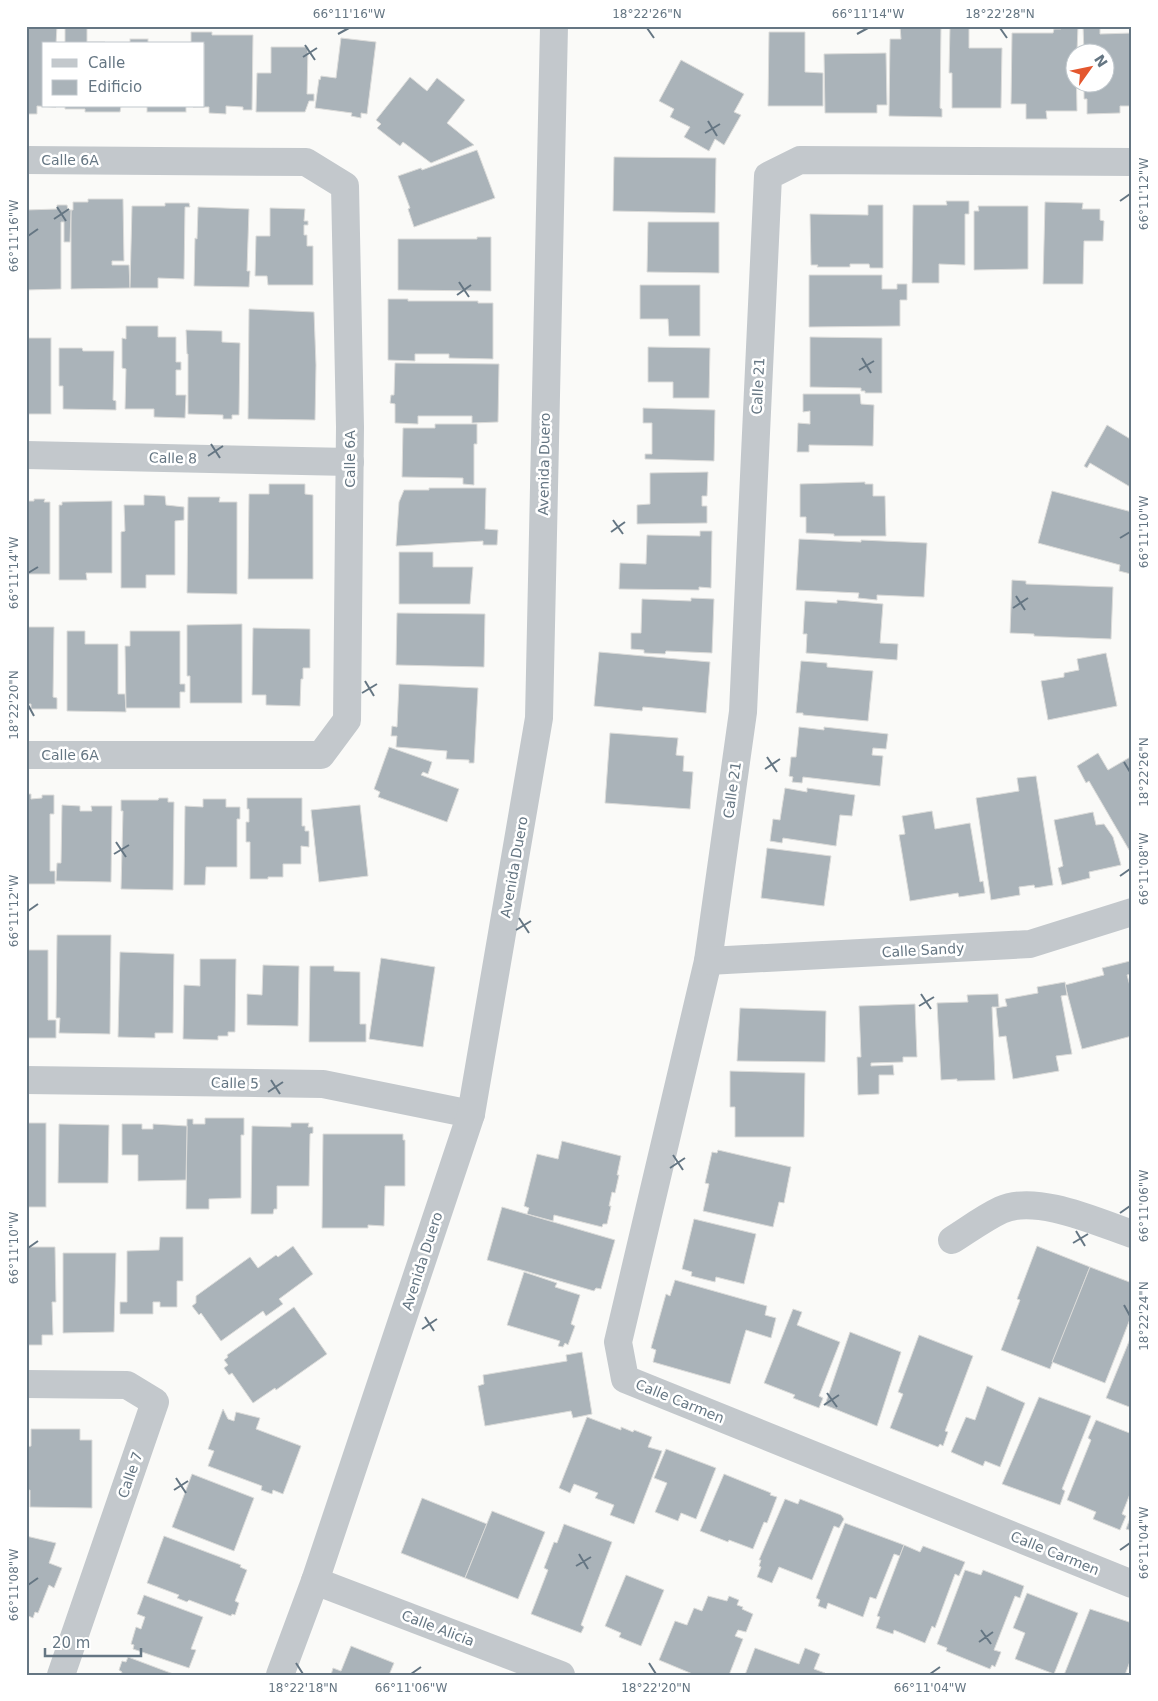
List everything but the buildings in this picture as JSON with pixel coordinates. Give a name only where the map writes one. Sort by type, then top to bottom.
[{"type":"street","name":"Avenida Duero","points":[[280,1675],[315,1580],[471,1114],[539,718],[554,26]]},
{"type":"street","name":"Calle 6A","points":[[26,160],[306,162],[345,186],[350,462],[347,720],[321,755],[26,755]]},
{"type":"street","name":"Calle 21","points":[[708,961],[743,712],[768,176],[800,160],[1132,162]]},
{"type":"street","name":"Calle 8","points":[[26,455],[350,462]]},
{"type":"street","name":"Calle Sandy","points":[[708,961],[1030,944],[1132,912]]},
{"type":"street","name":"Calle Carmen","points":[[708,961],[618,1342],[625,1379],[1132,1584]]},
{"type":"street","name":"Calle 5","points":[[26,1080],[323,1084],[471,1114]]},
{"type":"street","points":[[952,1240],[1002,1209],[1023,1204],[1050,1206],[1132,1234]]},
{"type":"street","name":"Calle 7","points":[[26,1384],[127,1385],[155,1402],[61,1675]]},
{"type":"street","name":"Calle Alicia","points":[[315,1580],[561,1675]]}]
